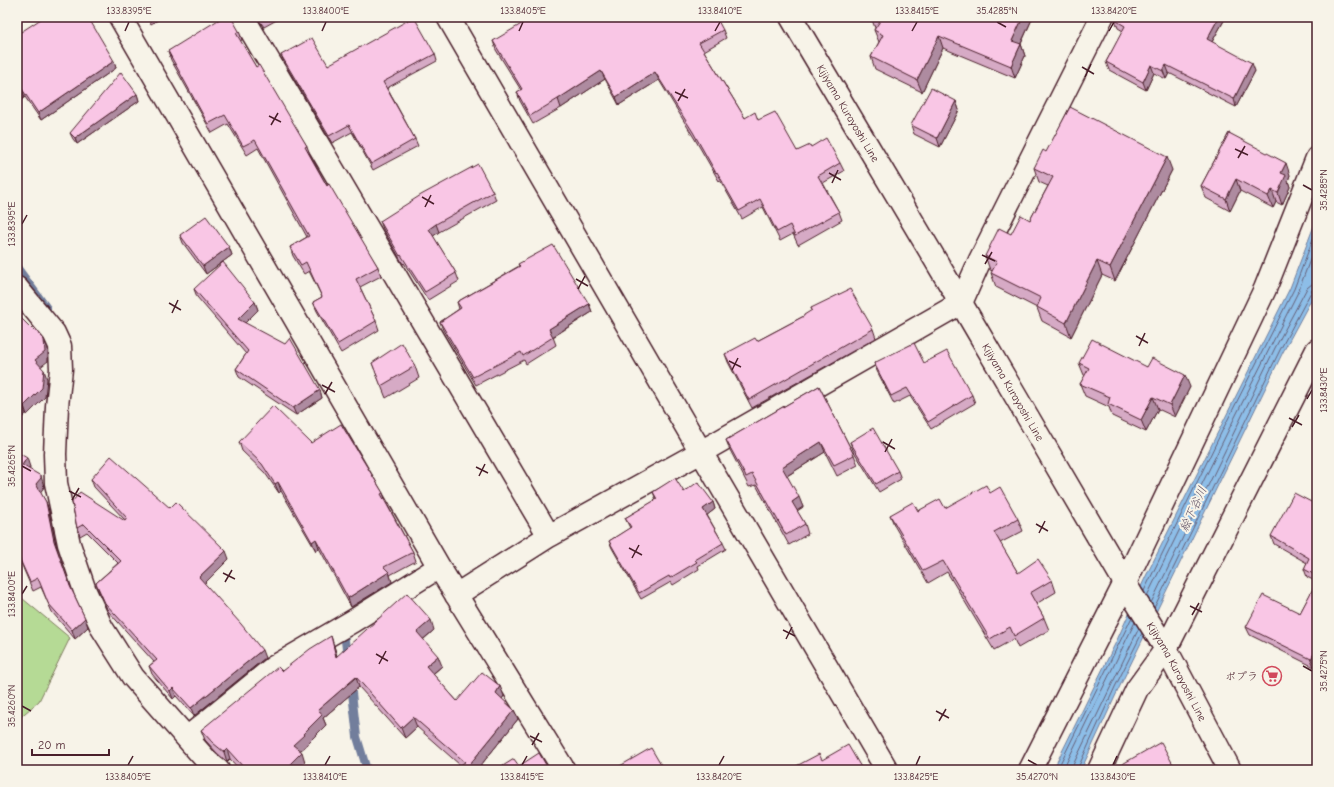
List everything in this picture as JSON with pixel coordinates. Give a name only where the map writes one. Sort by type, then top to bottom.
[{"type":"street","points":[[120,17],[439,567],[564,770]]},
{"type":"street","points":[[243,17],[549,536]]},
{"type":"street","points":[[448,17],[887,770]]},
{"type":"street","name":"Kijiyama Kurayoshi Line","points":[[791,17],[961,303],[1128,589],[1166,649],[1230,770]]},
{"type":"street","points":[[456,595],[549,536],[701,452],[961,303],[980,260],[1102,17]]},
{"type":"street","points":[[1030,770],[1128,589],[1265,289],[1317,158]]},
{"type":"street","points":[[17,288],[54,333],[60,346],[61,369],[57,406],[55,454],[56,483],[69,544],[85,591],[102,628],[133,677],[208,762],[218,770]]},
{"type":"street","points":[[1099,770],[1137,689],[1166,649],[1317,350]]},
{"type":"street","points":[[187,738],[274,667],[353,621],[439,567]]},
{"type":"green space","points":[[17,594],[70,638],[39,701],[17,720]]},
{"type":"water","name":"絵下谷川","points":[[1317,218],[1317,289],[1283,352],[1119,688],[1081,770],[1053,770],[1117,640],[1145,578],[1290,288]]},
{"type":"building","points":[[44,17],[88,17],[114,61],[38,113],[22,89],[17,94],[17,27],[21,32]]},
{"type":"building","points":[[223,17],[231,17],[239,31],[236,33],[256,67],[259,65],[307,146],[305,147],[327,186],[329,184],[378,267],[356,279],[376,321],[338,344],[313,302],[322,297],[306,262],[301,265],[290,247],[309,236],[255,140],[243,146],[225,115],[208,124],[168,51]]},
{"type":"building","points":[[414,17],[435,54],[383,82],[415,139],[371,164],[349,125],[329,136],[281,55],[312,38],[328,65]]},
{"type":"building","points":[[533,17],[716,17],[723,30],[699,43],[745,118],[755,112],[758,120],[775,112],[797,151],[810,145],[811,147],[826,138],[840,163],[818,176],[839,212],[795,236],[790,225],[777,232],[760,199],[739,211],[693,132],[655,72],[616,97],[601,71],[530,116],[517,92],[522,89],[493,41]]},
{"type":"building","points":[[872,17],[1023,17],[1012,41],[1021,44],[1011,66],[939,36],[917,80],[871,57],[883,35],[874,30],[880,21]]},
{"type":"building","points":[[1117,17],[1219,17],[1207,39],[1252,63],[1234,99],[1166,65],[1163,71],[1151,65],[1143,82],[1106,62],[1125,26],[1115,20]]},
{"type":"building","points":[[121,72],[137,94],[75,138],[70,133]]},
{"type":"building","points":[[931,88],[956,101],[937,138],[911,125]]},
{"type":"building","points":[[1070,107],[1167,157],[1110,267],[1097,261],[1066,323],[1037,307],[1041,298],[991,273],[997,262],[985,256],[999,228],[1011,234],[1021,215],[1030,220],[1053,177],[1034,168],[1043,150],[1046,152]]},
{"type":"building","points":[[1229,133],[1286,163],[1281,173],[1286,175],[1278,193],[1272,190],[1268,196],[1236,179],[1226,199],[1201,186]]},
{"type":"building","points":[[478,164],[493,192],[429,229],[456,273],[425,292],[401,255],[400,256],[380,221],[421,195]]},
{"type":"building","points":[[206,216],[229,247],[203,266],[180,235]]},
{"type":"building","points":[[553,245],[589,304],[549,329],[553,337],[523,356],[521,352],[473,377],[440,322],[461,308],[457,302],[520,266],[518,264]]},
{"type":"building","points":[[223,262],[255,302],[238,319],[285,344],[290,338],[320,390],[293,408],[236,369],[248,351],[194,289]]},
{"type":"building","points":[[850,289],[873,329],[749,400],[725,354],[755,338],[757,341],[804,316],[812,310],[811,308]]},
{"type":"building","points":[[17,314],[33,330],[35,328],[44,340],[45,352],[35,360],[44,370],[42,388],[24,406],[23,405],[17,410]]},
{"type":"building","points":[[1092,339],[1147,367],[1152,358],[1185,375],[1170,405],[1153,397],[1141,420],[1108,404],[1110,397],[1080,384],[1089,368],[1079,363]]},
{"type":"building","points":[[402,343],[415,366],[381,386],[372,363]]},
{"type":"building","points":[[914,343],[924,363],[947,351],[972,395],[928,422],[907,388],[891,396],[874,363]]},
{"type":"building","points":[[819,386],[854,455],[834,465],[821,442],[782,467],[799,497],[792,502],[805,524],[786,535],[752,474],[746,477],[726,440]]},
{"type":"building","points":[[273,406],[311,443],[341,424],[383,493],[381,494],[413,552],[384,567],[389,572],[348,598],[316,539],[312,542],[278,482],[275,484],[262,464],[239,442]]},
{"type":"building","points":[[873,428],[898,471],[876,484],[850,442]]},
{"type":"building","points":[[17,452],[27,458],[22,465],[41,476],[36,484],[46,502],[54,541],[70,586],[85,618],[72,630],[48,603],[38,578],[30,582],[17,553]]},
{"type":"building","points":[[111,456],[170,508],[176,502],[226,551],[199,577],[262,650],[191,708],[173,688],[170,691],[149,666],[157,660],[105,603],[96,583],[121,561],[84,524],[77,528],[72,502],[80,492],[125,521],[127,518],[91,479]]},
{"type":"building","points":[[675,478],[684,492],[698,482],[713,502],[703,509],[723,543],[695,560],[697,562],[670,578],[669,576],[639,593],[609,541],[631,527],[625,518],[657,499],[653,492]]},
{"type":"building","points":[[986,485],[990,493],[1000,487],[1018,519],[994,532],[1018,573],[1038,559],[1052,580],[1030,593],[1044,618],[1014,636],[1010,627],[990,639],[943,561],[923,571],[890,515],[913,502],[918,511],[940,499],[945,508]]},
{"type":"building","points":[[1294,493],[1317,505],[1317,576],[1304,569],[1309,558],[1271,536]]},
{"type":"building","points":[[1317,581],[1317,648],[1311,659],[1246,627],[1263,595],[1300,613]]},
{"type":"building","points":[[407,593],[431,620],[417,632],[438,656],[426,666],[457,701],[482,672],[500,686],[496,693],[514,710],[465,770],[453,770],[465,762],[413,717],[401,728],[356,677],[318,710],[322,715],[293,745],[302,752],[291,763],[297,770],[246,770],[227,749],[224,752],[201,730],[278,667],[282,671],[310,649],[331,636],[336,657]]},
{"type":"building","points":[[1161,742],[1176,770],[1121,770],[1119,766]]},
{"type":"building","points":[[848,745],[862,769],[789,770],[819,754],[822,760]]},
{"type":"building","points":[[651,748],[664,770],[613,770]]},
{"type":"building","points":[[539,753],[549,770],[498,770],[514,759],[519,766]]},
{"type":"waterway","points":[[17,267],[47,308]]},
{"type":"waterway","points":[[345,640],[347,659]]},
{"type":"waterway","points":[[351,684],[357,737],[367,770]]},
{"type":"place","name":"ポプラ","points":[[1272,676]]}]
